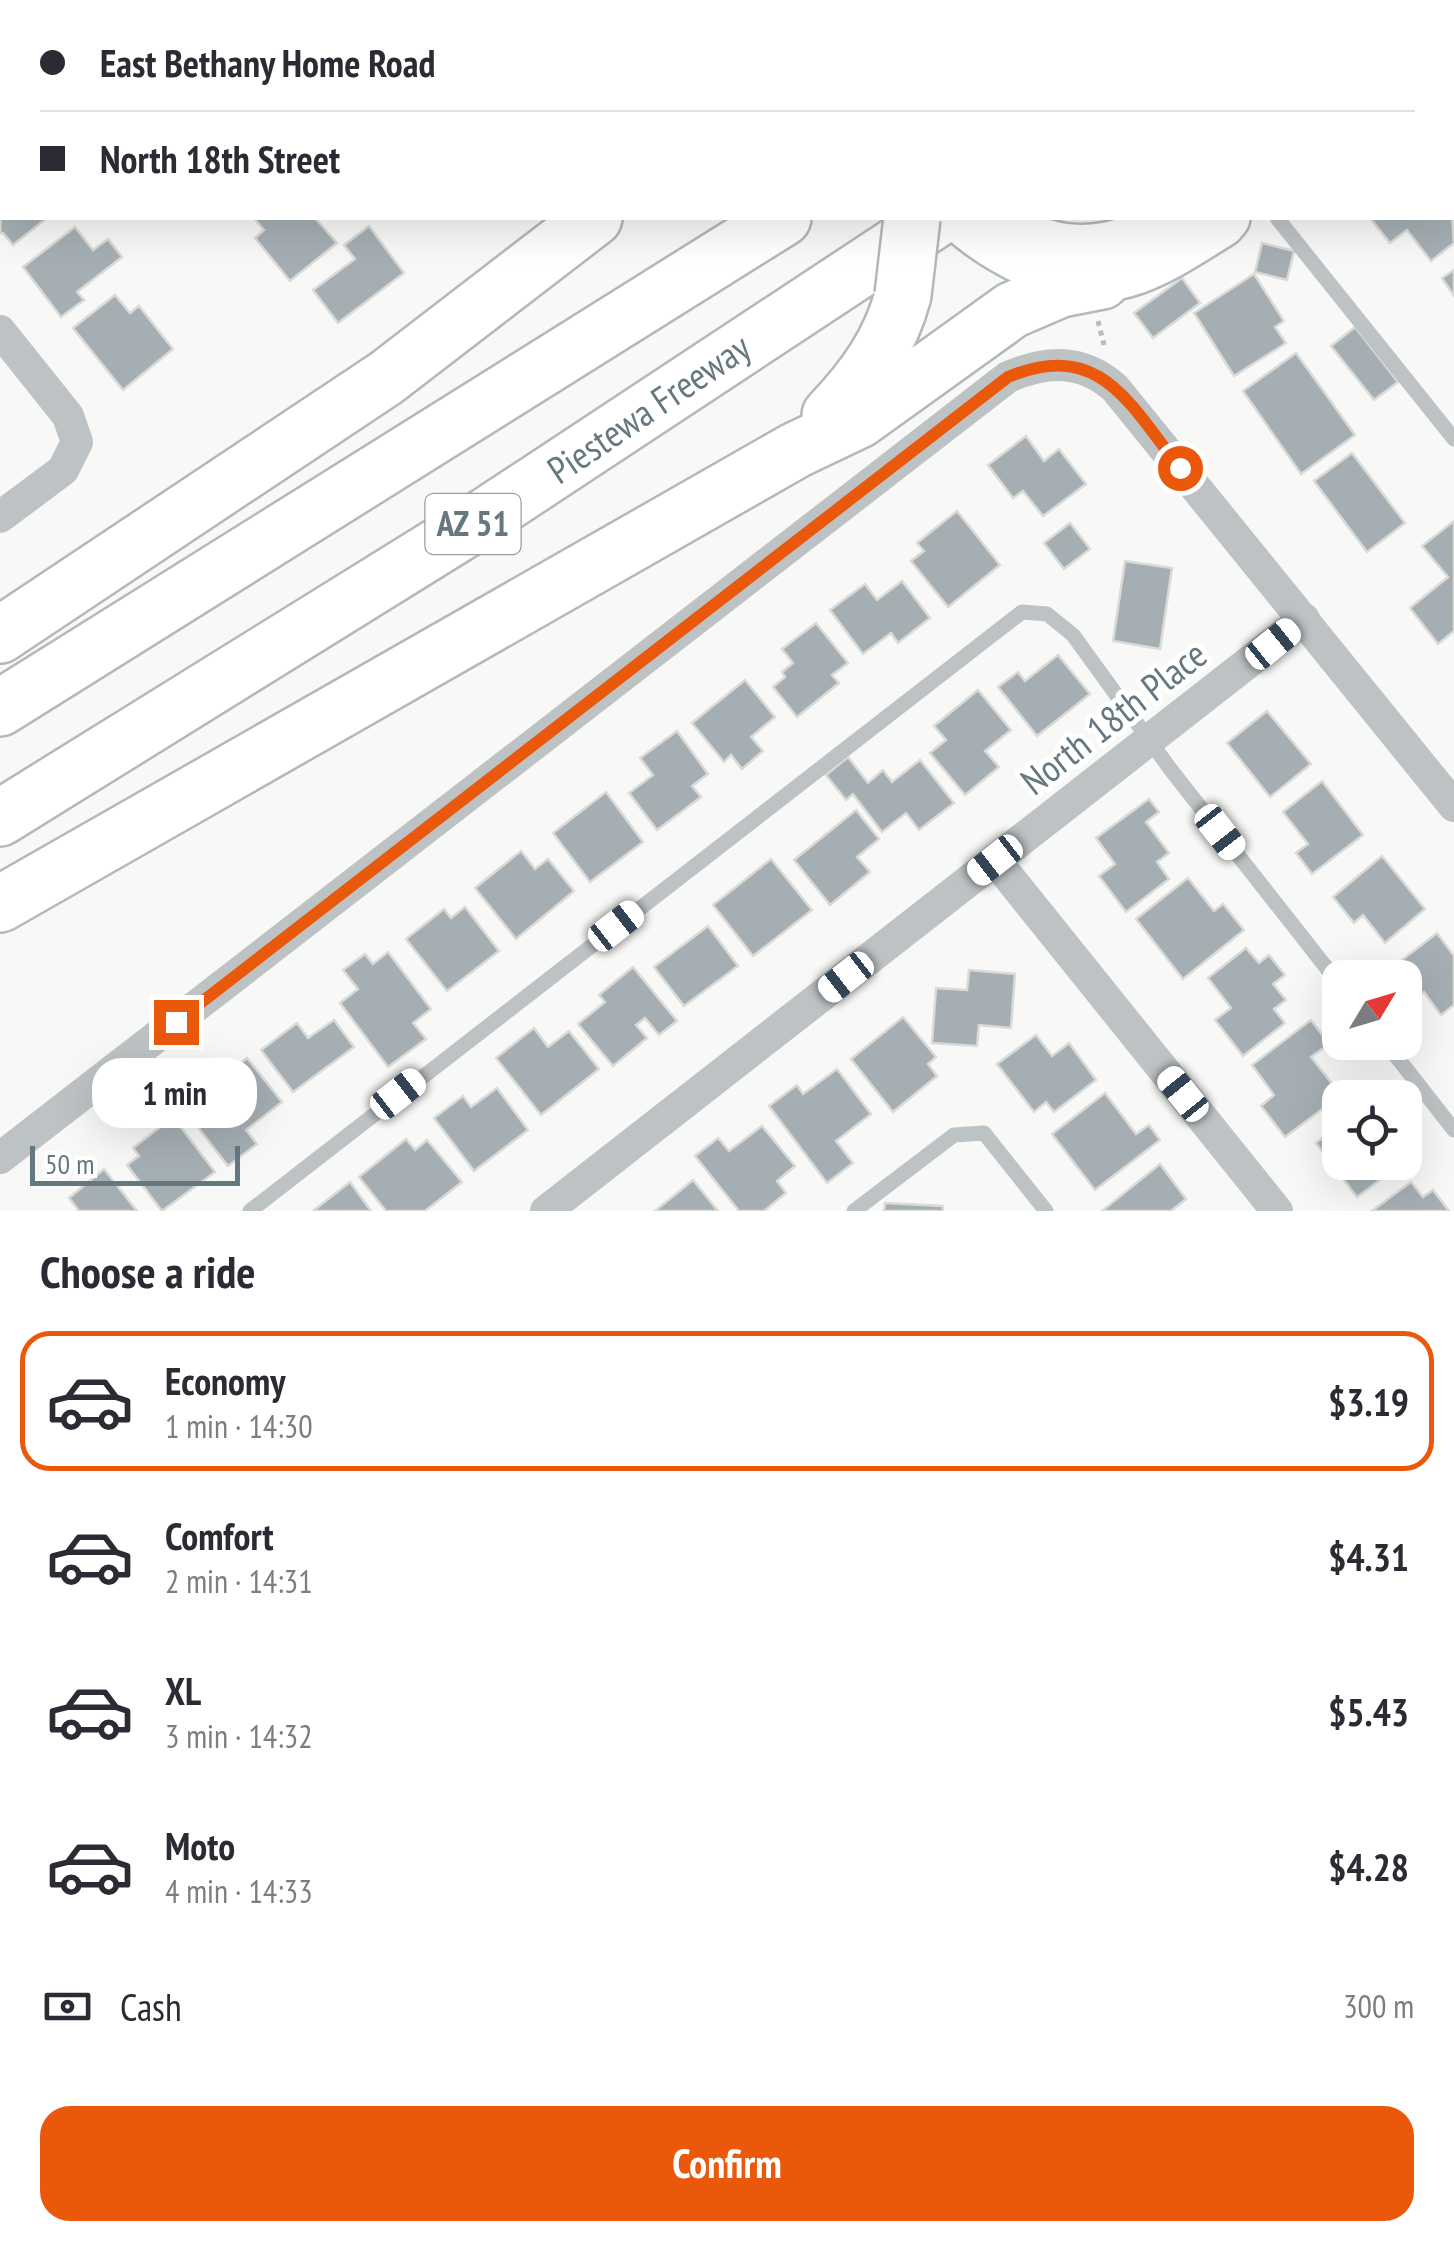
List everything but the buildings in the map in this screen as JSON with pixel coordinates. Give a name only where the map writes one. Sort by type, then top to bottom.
[{"type":"highway","points":[[0,635],[386,378],[591,220]]},
{"type":"highway","name":"AZ 51","points":[[0,708],[780,220]]},
{"type":"highway","points":[[796,450],[874,365],[903,295],[912,220]]},
{"type":"highway","name":"Piestewa Freeway","points":[[0,818],[474,524],[980,222]]},
{"type":"highway","points":[[0,904],[796,450],[859,420],[1012,310],[1081,280]]},
{"type":"street","points":[[980,222],[1062,248],[1087,250],[1136,237],[1175,220]]},
{"type":"street","points":[[980,222],[1000,252],[1081,280],[1168,258],[1225,220]]},
{"type":"street","points":[[0,331],[68,416],[77,442],[62,470],[0,517]]},
{"type":"street","points":[[0,1158],[1008,377],[1032,367],[1069,364],[1094,372],[1115,388],[1454,806]]},
{"type":"street","name":"North 18th Place","points":[[546,1211],[1304,619]]},
{"type":"street","points":[[995,860],[1277,1211]]},
{"type":"lane","points":[[1279,220],[1454,439]]},
{"type":"lane","points":[[250,1211],[1022,612],[1046,614],[1073,635],[1150,742],[1322,962]]},
{"type":"lane","points":[[1399,1060],[1454,1130]]},
{"type":"lane","points":[[854,1211],[954,1135],[984,1134],[1046,1211]]},
{"type":"route","points":[[176,1022],[1008,377],[1032,367],[1054,364],[1080,366],[1094,372],[1115,388],[1180,468]]}]
